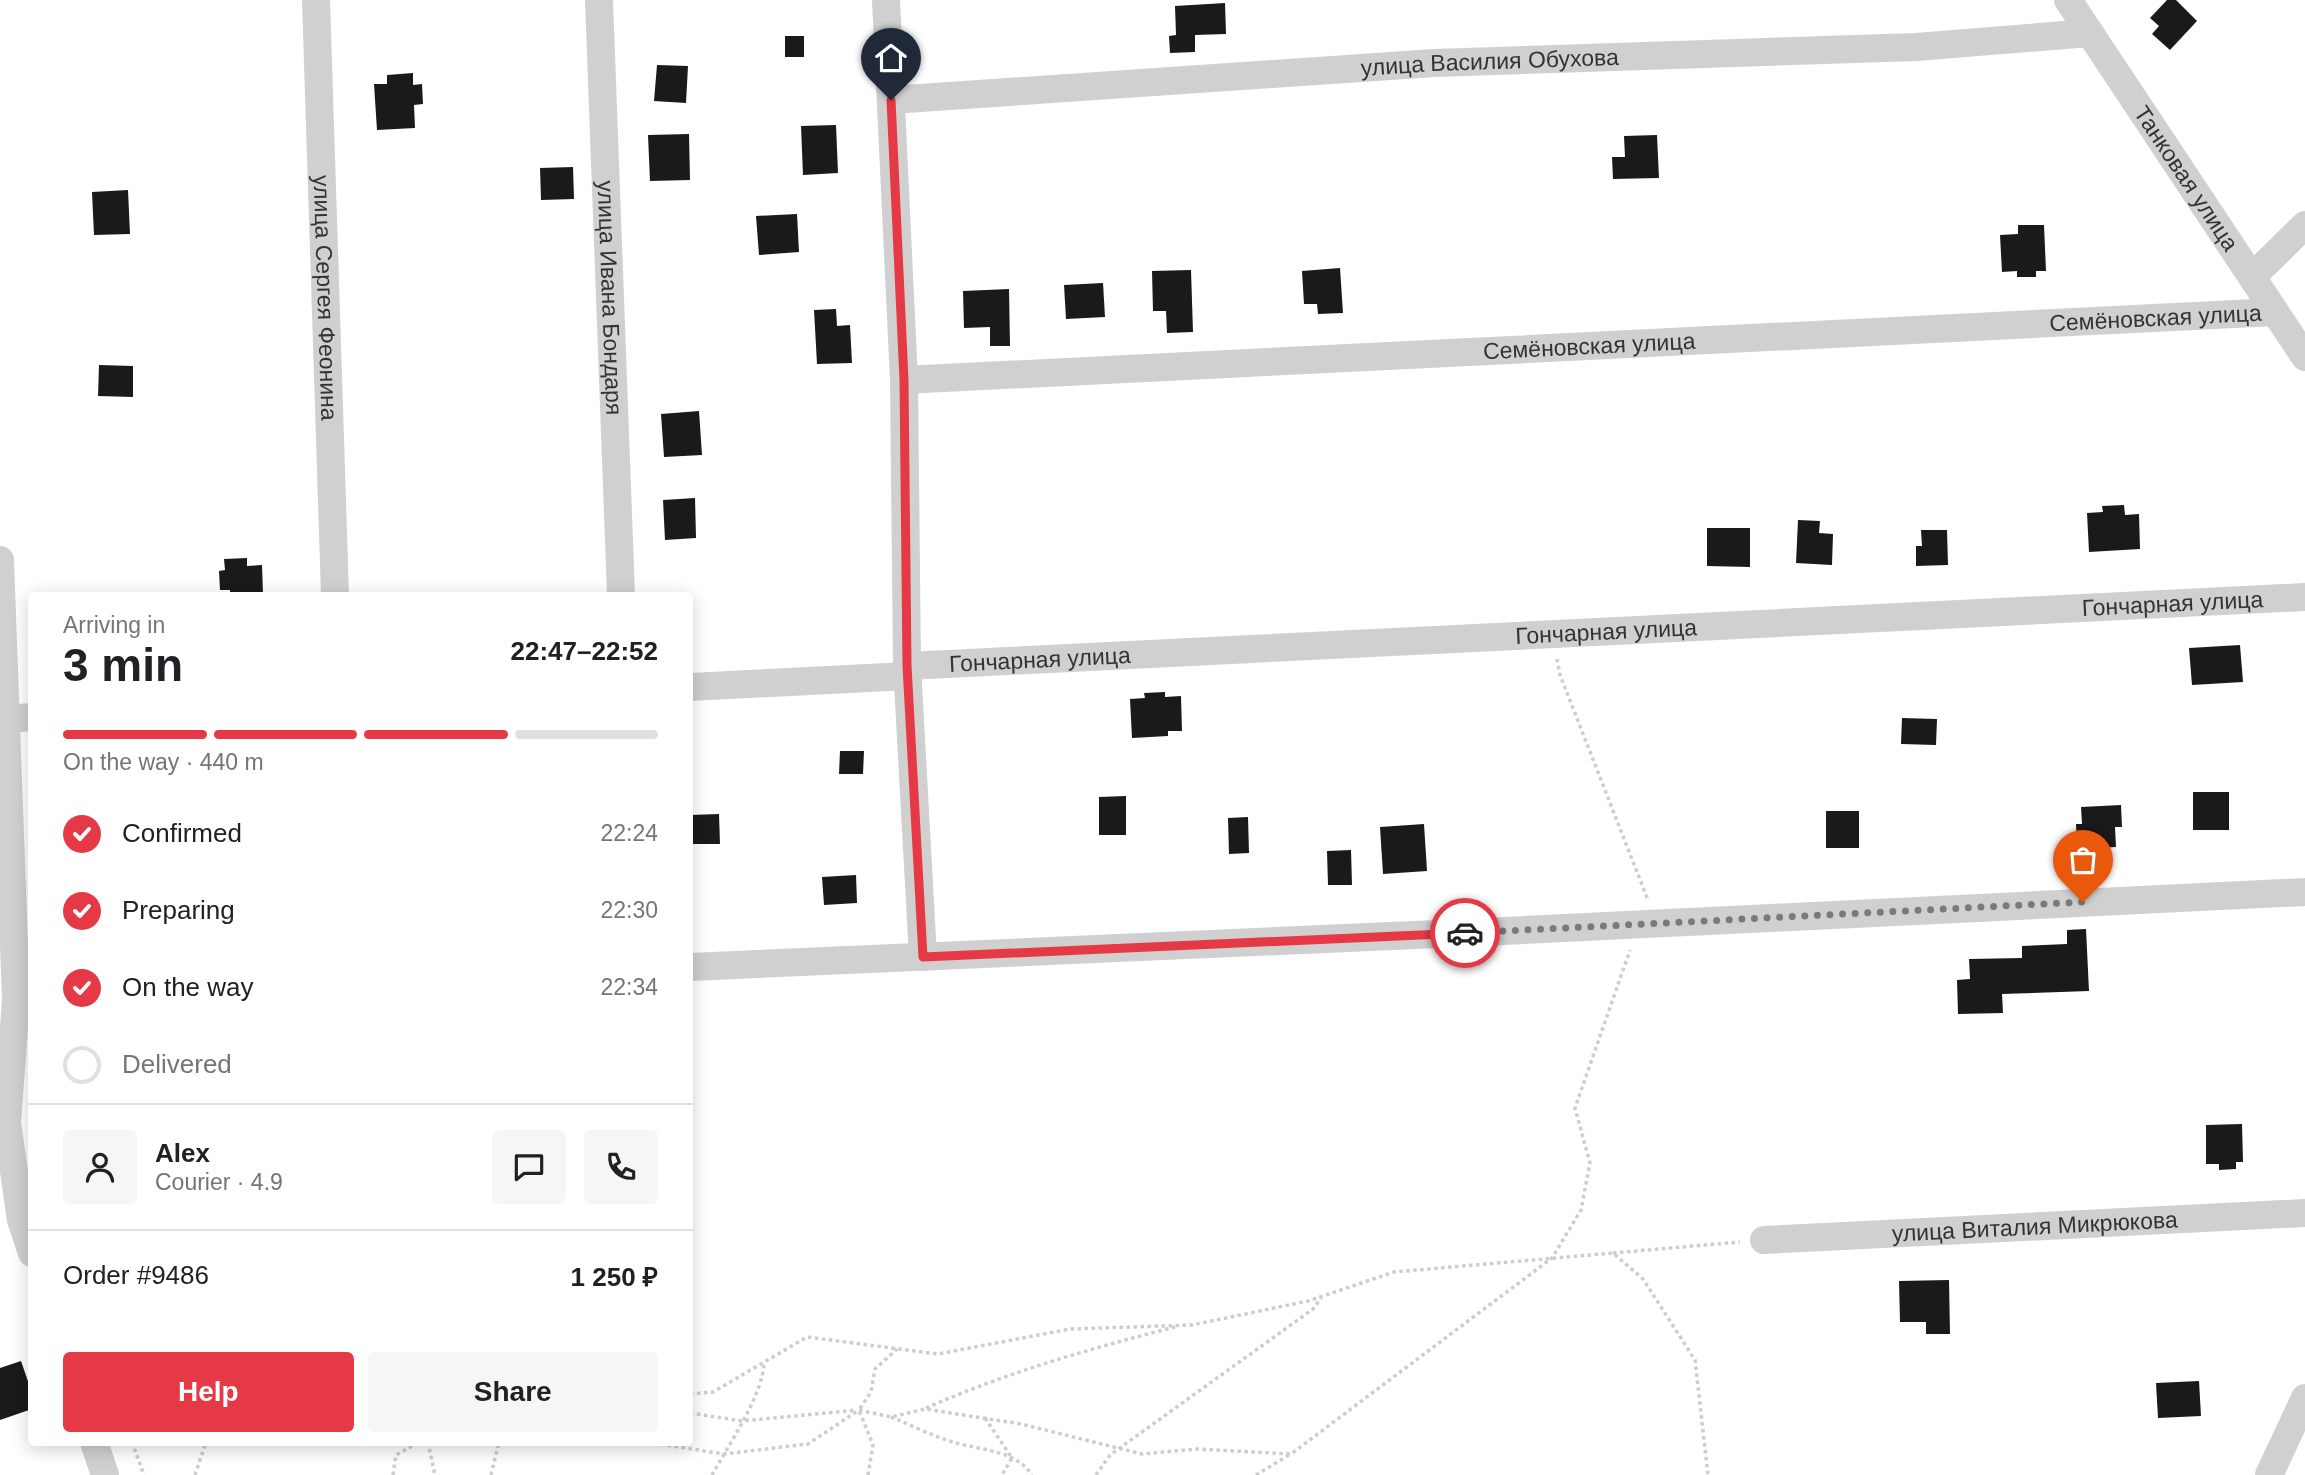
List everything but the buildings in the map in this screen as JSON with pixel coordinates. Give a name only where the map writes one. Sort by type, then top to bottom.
[{"type":"street","name":"улица Сергея Феонина","points":[[316,0],[335,592]]},
{"type":"street","name":"улица Ивана Бондаря","points":[[599,0],[621,592]]},
{"type":"street","points":[[886,0],[904,380],[908,671],[923,957]]},
{"type":"street","name":"улица Василия Обухова","points":[[891,100],[1434,63],[1916,47],[2083,12]]},
{"type":"street","name":"Танковая улица","points":[[2083,12],[2305,358]]},
{"type":"street","name":"Семёновская улица","points":[[2252,276],[2305,225]]},
{"type":"street","name":"Семёновская улица","points":[[904,380],[2275,312]]},
{"type":"street","points":[[0,560],[19,718],[16,1000],[7,1123],[10,1225],[28,1248]]},
{"type":"street","name":"Гончарная улица","points":[[693,687],[908,671],[2305,597]]},
{"type":"street","points":[[693,967],[2305,892]]},
{"type":"street","name":"улица Виталия Микрюкова","points":[[1764,1240],[2305,1213]]},
{"type":"street","points":[[2269,1475],[2305,1398]]},
{"type":"street","points":[[95,1446],[105,1475]]},
{"type":"path","points":[[891,1417],[925,1409],[1035,1365],[1087,1349],[1184,1325],[1308,1301],[1394,1272],[1764,1240]]},
{"type":"path","points":[[1613,1253],[1643,1279],[1695,1360],[1708,1475]]},
{"type":"path","points":[[1256,1475],[1291,1454],[1552,1258]]},
{"type":"path","points":[[1096,1475],[1110,1455],[1313,1309],[1323,1296]]},
{"type":"path","points":[[693,1394],[713,1392],[807,1337],[938,1353],[1070,1329],[1184,1325]]},
{"type":"path","points":[[673,1446],[724,1454],[808,1444],[859,1410],[871,1392],[875,1369],[897,1349]]},
{"type":"path","points":[[712,1475],[742,1422],[763,1374],[764,1362]]},
{"type":"path","points":[[925,1409],[1021,1424],[1142,1454],[1198,1449],[1291,1454]]},
{"type":"path","points":[[859,1410],[873,1445],[868,1475]]},
{"type":"path","points":[[693,1414],[742,1422],[859,1410],[891,1417],[950,1442],[1012,1458],[1026,1465],[1032,1475]]},
{"type":"path","points":[[985,1418],[1012,1458]]},
{"type":"path","points":[[133,1446],[144,1475]]},
{"type":"path","points":[[195,1475],[205,1446]]},
{"type":"path","points":[[393,1475],[396,1455],[413,1446]]},
{"type":"path","points":[[429,1446],[435,1475]]},
{"type":"path","points":[[491,1475],[498,1446]]},
{"type":"path","points":[[1002,1475],[1012,1458]]},
{"type":"way so far","points":[[1465,933],[2083,902]]},
{"type":"route","points":[[891,100],[904,380],[907,666],[923,957],[1465,933]]}]
